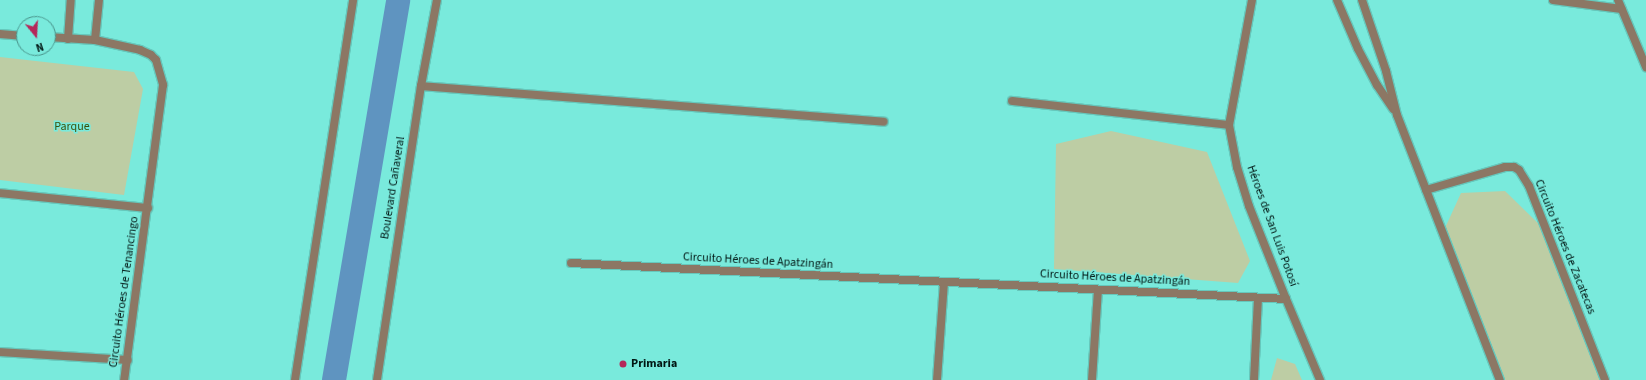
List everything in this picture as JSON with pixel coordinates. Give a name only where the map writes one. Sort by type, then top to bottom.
[{"type":"street","points":[[68,39],[71,0]]},
{"type":"street","points":[[95,40],[99,0]]},
{"type":"street","points":[[295,380],[353,0]]},
{"type":"street","name":"Boulevard Cañaveral","points":[[376,380],[421,86],[437,0]]},
{"type":"street","points":[[1012,101],[1229,125],[1252,0]]},
{"type":"street","points":[[1337,0],[1358,49],[1377,85],[1397,115]]},
{"type":"street","points":[[1362,0],[1386,71],[1397,115],[1500,380]]},
{"type":"street","points":[[1553,0],[1621,9]]},
{"type":"street","points":[[1618,0],[1646,67]]},
{"type":"street","points":[[0,34],[16,35]]},
{"type":"street","name":"Circuito Héroes de Tenancingo","points":[[56,38],[95,40],[140,50],[151,55],[156,60],[164,85],[128,360],[124,380]]},
{"type":"street","points":[[421,86],[884,122]]},
{"type":"street","name":"Héroes de San Luis Potosí","points":[[1229,125],[1237,167],[1249,206],[1320,380]]},
{"type":"street","name":"Circuito Héroes de Zacatecas","points":[[1426,190],[1505,167],[1514,167],[1519,170],[1529,186],[1605,380]]},
{"type":"street","name":"Circuito Héroes de Tenancingo","points":[[0,193],[148,208]]},
{"type":"street","name":"Circuito Héroes de Apatzingán","points":[[571,263],[1286,299]]},
{"type":"street","points":[[938,380],[944,282]]},
{"type":"street","points":[[1092,380],[1098,290]]},
{"type":"street","points":[[1254,380],[1258,298]]},
{"type":"street","points":[[0,352],[128,360]]},
{"type":"green space","name":"Parque","points":[[0,57],[134,72],[143,89],[124,195],[0,180]]},
{"type":"green space","points":[[1111,131],[1207,152],[1250,261],[1238,283],[1054,269],[1056,144]]},
{"type":"green space","points":[[1505,191],[1544,229],[1606,380],[1504,380],[1445,228],[1461,193]]},
{"type":"green space","points":[[1277,358],[1295,364],[1302,380],[1271,380]]},
{"type":"waterway","points":[[334,380],[398,0]]},
{"type":"place","name":"Primaria","points":[[623,364]]}]
